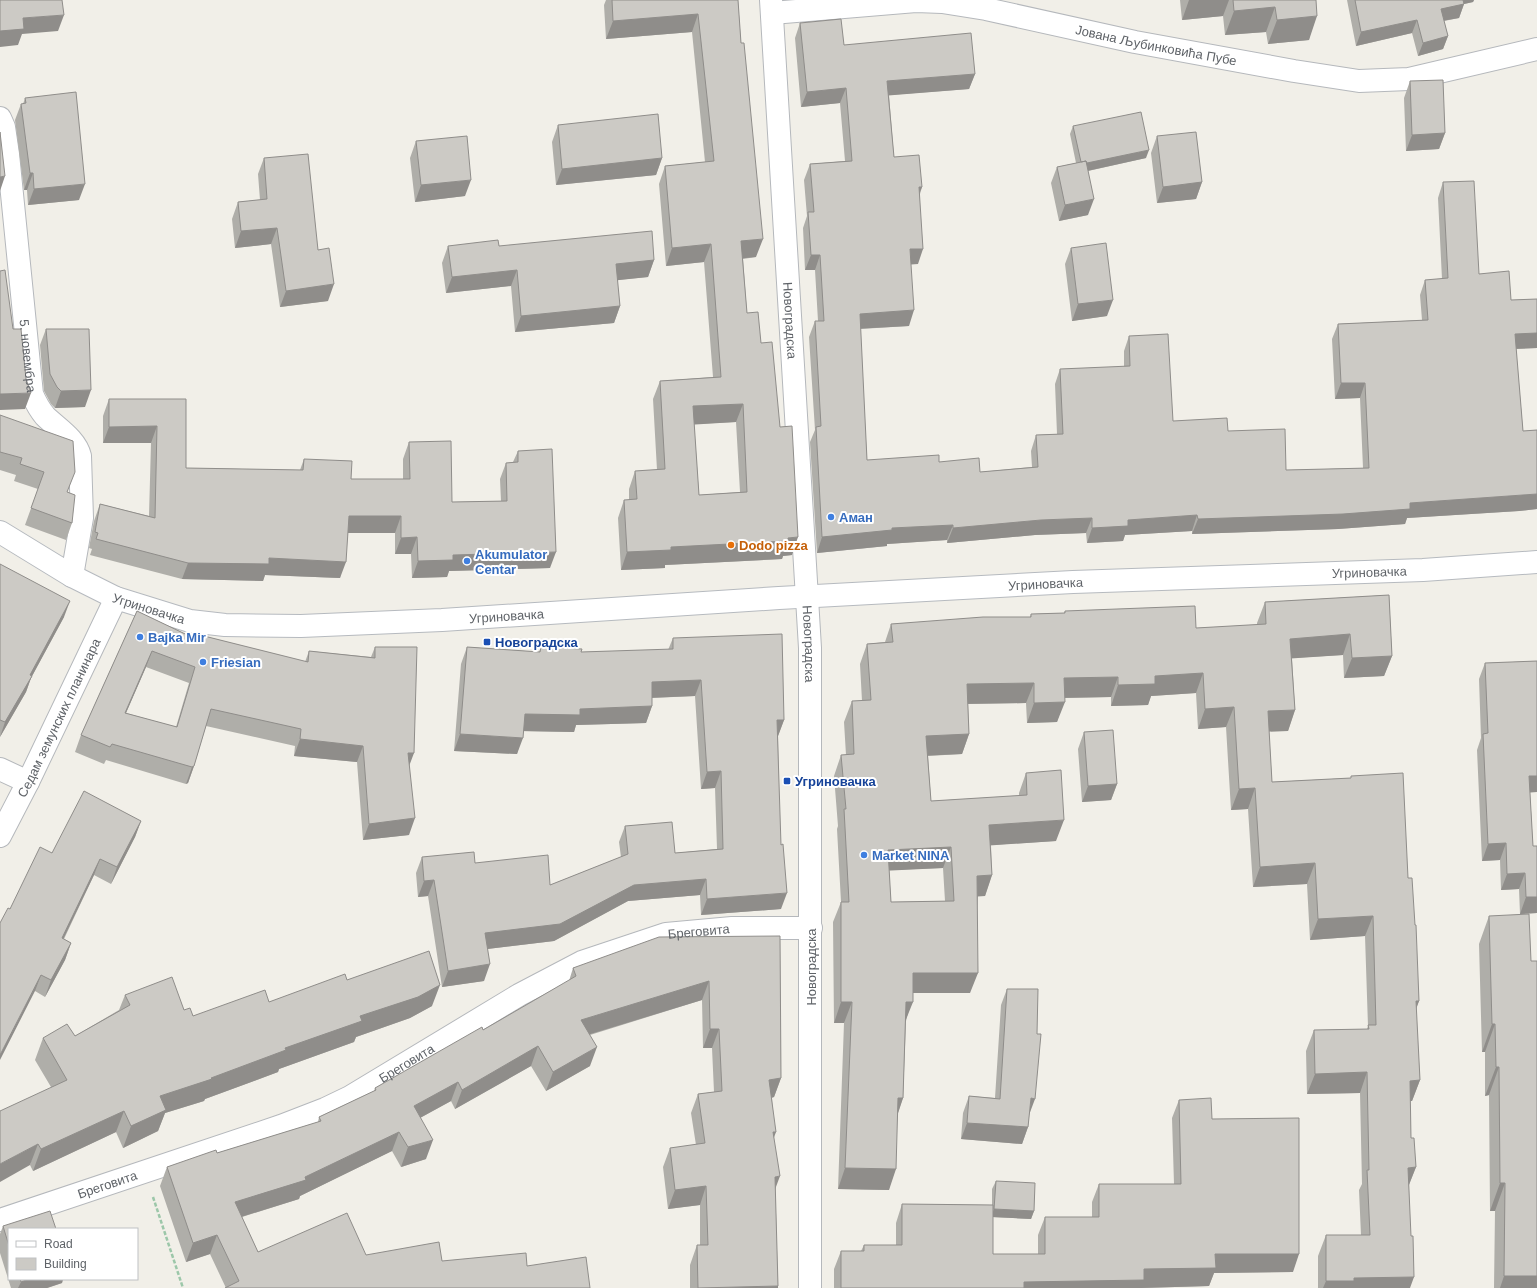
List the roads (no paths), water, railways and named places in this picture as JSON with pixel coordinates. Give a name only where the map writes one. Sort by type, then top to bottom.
[{"type":"street","name":"Јована Љубинковића Пубе","points":[[772,6],[916,1],[942,2],[986,9],[1135,42],[1294,71],[1359,81],[1409,79],[1537,49]]},
{"type":"street","name":"Новоградска","points":[[772,6],[809,596],[811,928],[810,1288]]},
{"type":"street","name":"5. новембра","points":[[0,118],[4,127],[8,154],[32,394],[37,406],[78,447],[80,456],[82,518],[72,576]]},
{"type":"street","name":"Угриновачка","points":[[0,532],[72,576],[116,598],[190,620],[226,625],[301,626],[442,620],[809,596],[1073,582],[1423,570],[1537,562]]},
{"type":"street","name":"Седам земунских планинара","points":[[0,836],[28,782],[116,598]]},
{"type":"street","points":[[0,769],[28,782]]},
{"type":"street","name":"Бреговита","points":[[0,1220],[273,1129],[325,1109],[375,1084],[548,979],[582,962],[666,934],[732,928],[811,928]]},
{"type":"place","name":"Аман","points":[[831,517]]},
{"type":"place","name":"Dodo pizza","points":[[731,545]]},
{"type":"place","name":"Akumulator Centar","points":[[467,561]]},
{"type":"place","name":"Bajka Mir","points":[[140,637]]},
{"type":"place","name":"Новоградска","points":[[487,642]]},
{"type":"place","name":"Friesian","points":[[203,662]]},
{"type":"place","name":"Угриновачка","points":[[787,781]]},
{"type":"place","name":"Market NINA","points":[[864,855]]}]
